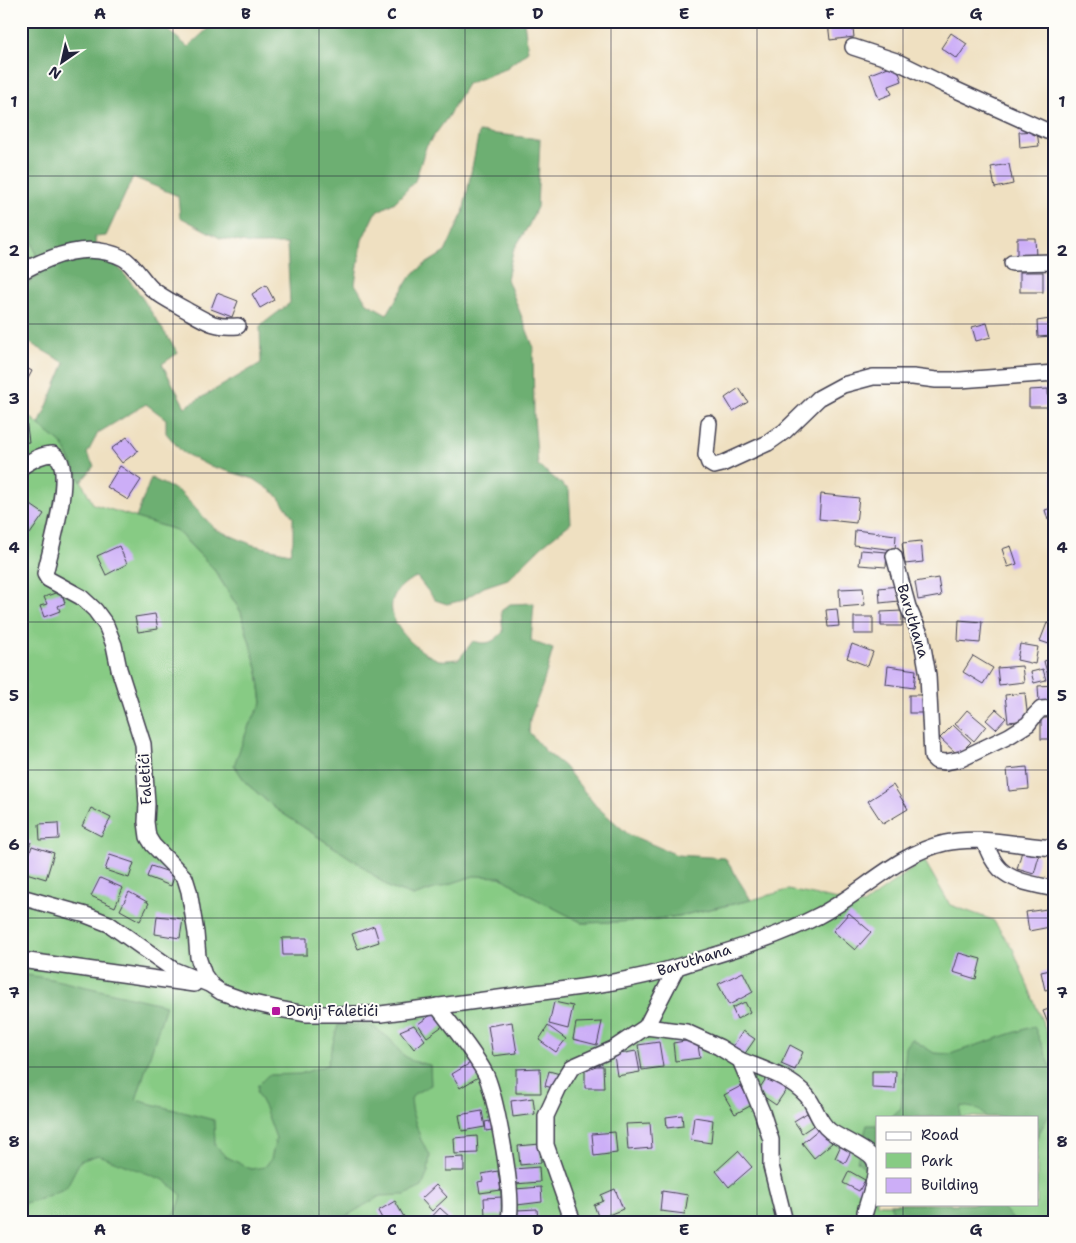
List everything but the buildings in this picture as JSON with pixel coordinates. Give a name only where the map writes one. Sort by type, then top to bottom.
[{"type":"street","points":[[853,47],[896,61],[990,106],[1047,131],[1055,132]]},
{"type":"street","points":[[21,272],[44,260],[74,250],[96,250],[125,259],[155,291],[208,323],[223,327],[238,326]]},
{"type":"street","points":[[1012,263],[1055,262]]},
{"type":"street","points":[[709,423],[706,455],[709,463],[714,466],[768,443],[785,431],[819,398],[842,386],[873,377],[960,380],[1055,372]]},
{"type":"street","name":"Faletići","points":[[21,467],[35,458],[46,454],[53,454],[59,459],[64,481],[45,574],[48,579],[81,597],[106,624],[143,744],[148,836],[153,846],[185,878],[196,933],[198,956],[204,975],[212,986]]},
{"type":"street","name":"Baruthana","points":[[894,556],[908,607],[921,636],[928,675],[932,757],[936,761],[946,762],[961,759],[1009,736],[1028,724],[1041,709],[1055,708]]},
{"type":"street","points":[[984,841],[999,868],[1007,874],[1021,880],[1055,889]]},
{"type":"street","name":"Baruthana","points":[[212,986],[221,992],[249,1002],[306,1014],[381,1014],[567,990],[677,967],[772,935],[818,916],[847,899],[906,857],[923,849],[946,843],[984,841],[1055,848]]},
{"type":"street","points":[[21,897],[86,915],[109,924],[174,970],[212,986]]},
{"type":"street","points":[[21,960],[212,986]]},
{"type":"street","points":[[573,1222],[546,1145],[546,1116],[558,1088],[572,1067],[613,1048],[646,1027],[677,967]]},
{"type":"street","points":[[437,1006],[486,1076],[502,1131],[509,1196],[510,1216],[508,1222]]},
{"type":"street","points":[[646,1027],[686,1032],[719,1047],[740,1060],[778,1076],[798,1088],[806,1096],[820,1120],[828,1129],[868,1152],[874,1159],[876,1168],[865,1212]]},
{"type":"street","points":[[740,1060],[762,1112],[771,1140],[770,1166],[785,1222]]},
{"type":"green space","points":[[21,21],[157,21],[188,47],[216,21],[524,21],[528,51],[505,69],[467,84],[447,118],[426,147],[415,181],[395,202],[375,213],[362,240],[355,284],[367,303],[387,314],[410,277],[424,265],[445,252],[463,213],[479,132],[540,139],[537,207],[529,225],[513,251],[507,279],[533,346],[534,417],[538,465],[569,490],[571,523],[542,546],[508,579],[484,587],[463,600],[447,604],[435,600],[417,577],[406,582],[398,590],[393,600],[392,611],[395,621],[410,641],[430,656],[444,660],[459,659],[473,641],[486,643],[496,639],[503,632],[501,611],[510,604],[534,603],[531,641],[553,649],[530,719],[529,732],[545,751],[564,766],[596,806],[628,834],[677,855],[725,858],[751,900],[679,916],[642,921],[583,923],[530,896],[501,877],[474,876],[413,896],[390,888],[358,863],[276,809],[246,783],[234,765],[249,725],[262,703],[258,672],[241,612],[213,568],[176,530],[136,518],[151,478],[180,492],[215,529],[253,545],[290,553],[293,541],[293,517],[276,494],[254,479],[207,465],[182,452],[166,433],[166,419],[146,404],[98,433],[87,454],[94,466],[81,482],[63,445],[39,425],[65,363],[21,338],[21,289],[41,274],[33,244],[21,228]],"holes":[[[133,177],[178,196],[180,217],[220,238],[252,244],[287,244],[290,303],[260,326],[261,363],[185,407],[162,364],[178,353],[135,287],[115,263],[97,258],[95,237],[106,236]]]},
{"type":"green space","points":[[21,228],[33,244],[41,274],[21,289]]},
{"type":"green space","points":[[21,409],[63,445],[93,504],[176,530],[213,568],[241,612],[258,672],[262,703],[249,725],[246,783],[276,809],[358,863],[390,888],[413,896],[474,875],[501,877],[531,896],[583,923],[642,921],[679,916],[788,890],[863,905],[924,860],[950,905],[993,920],[1013,949],[1055,1053],[1055,1222],[21,1222]]},
{"type":"green space","points":[[21,974],[166,1005],[136,1100],[214,1120],[215,1145],[225,1156],[251,1169],[265,1167],[271,1159],[276,1138],[265,1108],[257,1093],[258,1085],[268,1075],[300,1074],[327,1065],[338,1025],[369,1024],[389,1038],[402,1054],[412,1061],[430,1065],[431,1085],[414,1094],[411,1099],[413,1115],[421,1140],[430,1155],[428,1172],[422,1187],[405,1195],[380,1196],[343,1218],[341,1222],[161,1222],[175,1212],[182,1195],[164,1180],[98,1155],[80,1161],[66,1188],[40,1199],[21,1204]]},
{"type":"green space","points":[[1034,1026],[1055,1077],[1055,1104],[1038,1135],[1038,1116],[985,1116],[979,1109],[961,1106],[960,1116],[892,1116],[901,1108],[906,1047],[912,1039],[934,1053],[950,1054]]},
{"type":"green space","points":[[867,1125],[876,1125],[876,1177],[857,1161]]},
{"type":"green space","points":[[891,1206],[1002,1206],[1015,1222],[892,1222],[893,1211]]},
{"type":"place","name":"Donji Faletići","points":[[276,1011]]}]
